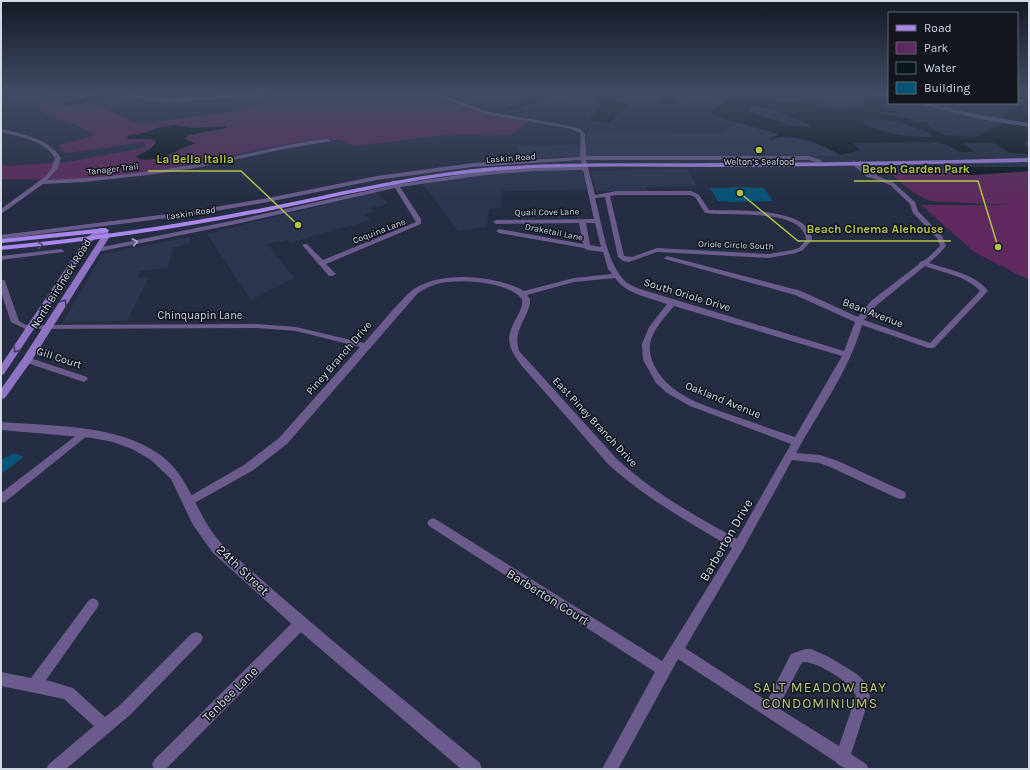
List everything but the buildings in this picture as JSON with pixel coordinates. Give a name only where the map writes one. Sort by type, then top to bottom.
[{"type":"main road","name":"Laskin Road","points":[[740,161],[857,163],[1028,159]]},
{"type":"main road","name":"Laskin Road","points":[[1,242],[170,221],[395,181],[477,171],[584,163],[1028,159]]},
{"type":"main road","name":"Laskin Road","points":[[1,248],[90,239],[104,230],[179,225],[234,219],[395,181]]},
{"type":"main road","points":[[179,225],[180,233]]},
{"type":"main road","name":"North Birdneck Road","points":[[1,396],[49,327],[97,250],[104,230]]},
{"type":"main road","name":"North Birdneck Road","points":[[1,372],[90,239]]},
{"type":"street","points":[[522,294],[574,280],[616,276],[606,250],[584,163],[584,134],[578,130],[562,127]]},
{"type":"street","points":[[1,130],[39,142],[54,150],[58,158],[58,162],[54,169],[41,182],[1,212]]},
{"type":"street","name":"Tanager Trail","points":[[41,182],[88,181],[138,175],[194,166],[293,145],[328,141]]},
{"type":"street","name":"Barberton Drive","points":[[610,769],[664,670],[740,546],[847,355],[860,321],[874,303],[941,249],[943,241],[937,232],[915,212],[913,203],[892,184],[876,177],[857,163]]},
{"type":"street","name":"Coquina Lane","points":[[322,263],[383,238],[378,234],[381,232],[413,227],[419,221],[395,181]]},
{"type":"street","name":"Oriole Circle South","points":[[593,196],[607,194],[691,194],[697,196],[707,212],[762,214],[791,220],[806,229],[809,240],[801,249],[780,256],[657,250],[647,252],[632,260],[626,259],[621,257],[607,194]]},
{"type":"street","points":[[4,202],[20,198]]},
{"type":"street","name":"Laskin Road","points":[[97,250],[180,233],[234,219]]},
{"type":"street","points":[[582,221],[587,248]]},
{"type":"street","name":"Quail Cove Lane","points":[[496,222],[598,221]]},
{"type":"street","points":[[517,234],[518,222]]},
{"type":"street","name":"Laskin Road","points":[[1,237],[104,230]]},
{"type":"street","name":"Draketail Lane","points":[[499,231],[587,248],[606,250]]},
{"type":"street","points":[[304,245],[332,274]]},
{"type":"street","points":[[1,258],[61,251]]},
{"type":"street","name":"Bean Avenue","points":[[668,258],[798,294],[860,321],[931,346],[984,291],[980,285],[967,278],[922,263]]},
{"type":"street","name":"South Oriole Drive","points":[[616,276],[622,283],[633,289],[672,303],[847,355]]},
{"type":"street","name":"Piney Branch Drive","points":[[189,502],[248,468],[283,441],[418,289],[437,281],[460,279],[487,281],[508,287],[522,294]]},
{"type":"street","points":[[1,284],[15,322],[19,325],[32,327]]},
{"type":"street","name":"East Piney Branch Drive","points":[[522,294],[527,301],[526,306],[513,329],[512,336],[515,352],[524,363],[612,462],[627,475],[673,508],[740,546]]},
{"type":"street","name":"Oakland Avenue","points":[[672,303],[652,331],[646,344],[646,354],[651,367],[662,384],[677,395],[695,404],[797,442]]},
{"type":"street","points":[[1,311],[10,310]]},
{"type":"street","name":"Chinquapin Lane","points":[[32,327],[264,326],[296,329],[366,346]]},
{"type":"street","name":"Gill Court","points":[[27,360],[84,379]]},
{"type":"street","name":"24th Street","points":[[1,426],[84,433],[112,438],[149,452],[171,471],[179,482],[196,518],[207,536],[218,549],[301,623],[474,769]]},
{"type":"street","points":[[1,499],[84,433]]},
{"type":"street","points":[[790,456],[820,459],[901,495]]},
{"type":"street","name":"Barberton Court","points":[[433,523],[664,670]]},
{"type":"street","points":[[35,684],[94,604]]},
{"type":"street","name":"Tenbee Lane","points":[[160,764],[301,623]]},
{"type":"street","points":[[54,769],[142,694],[196,638]]},
{"type":"street","points":[[676,650],[842,759],[860,769]]},
{"type":"street","points":[[769,711],[796,659],[801,655],[809,655],[816,658],[856,682],[861,689],[862,696],[842,759]]},
{"type":"street","points":[[1,679],[35,684],[68,693],[105,727]]},
{"type":"shaded area","points":[[732,127],[750,127],[780,135],[770,139],[784,136],[821,145],[841,156],[769,156],[760,144],[752,147],[755,156],[578,156],[522,159],[517,146],[586,144],[587,132],[717,133]]},
{"type":"shaded area","points":[[687,169],[697,186],[646,187],[648,191],[596,191],[591,171]]},
{"type":"shaded area","points":[[556,170],[582,171],[587,190],[502,191],[501,208],[489,209],[487,227],[458,231],[423,184],[484,175]]},
{"type":"shaded area","points":[[375,192],[389,204],[371,208],[373,212],[364,214],[371,220],[290,243],[287,240],[267,244],[294,278],[251,300],[207,234]]},
{"type":"shaded area","points":[[189,237],[191,243],[173,248],[168,268],[140,271],[137,278],[149,277],[127,321],[63,322],[101,256],[105,253]]},
{"type":"green space","points":[[79,127],[521,127],[510,135],[457,134],[354,146],[340,141],[313,140],[151,172],[112,177],[1,179],[1,164],[7,166],[68,162],[146,147],[144,142],[68,153],[60,150],[59,145],[96,135]]},
{"type":"green space","points":[[956,168],[954,171],[972,175],[1029,171],[1029,280],[974,252],[921,205],[1012,205],[930,201],[912,191],[885,170]]},
{"type":"water","points":[[754,127],[872,127],[885,132],[906,136],[933,137],[930,133],[913,127],[930,127],[945,135],[975,137],[996,127],[1029,127],[1029,137],[1024,144],[1029,148],[1029,154],[1010,153],[993,143],[962,143],[974,152],[960,152],[945,144],[932,142],[853,143],[860,150],[841,155],[816,143],[798,138],[788,137],[771,140],[769,139],[779,134]]},
{"type":"water","points":[[157,128],[227,128],[189,135],[185,139],[195,143],[161,158],[142,160],[137,158],[137,156],[150,149],[156,143],[154,139],[128,139],[127,136],[148,132]]},
{"type":"water","points":[[1029,167],[1029,171],[972,175],[954,171],[956,168]]},
{"type":"place","name":"Welton’s Seafood","points":[[759,150]]},
{"type":"place","name":"Beach Cinema Alehouse","points":[[740,193]]},
{"type":"place","name":"La Bella Italia","points":[[298,225]]},
{"type":"place","name":"Beach Garden Park","points":[[998,247]]},
{"type":"district","name":"SALT MEADOW BAY CONDOMINIUMS","points":[[820,696]]}]
